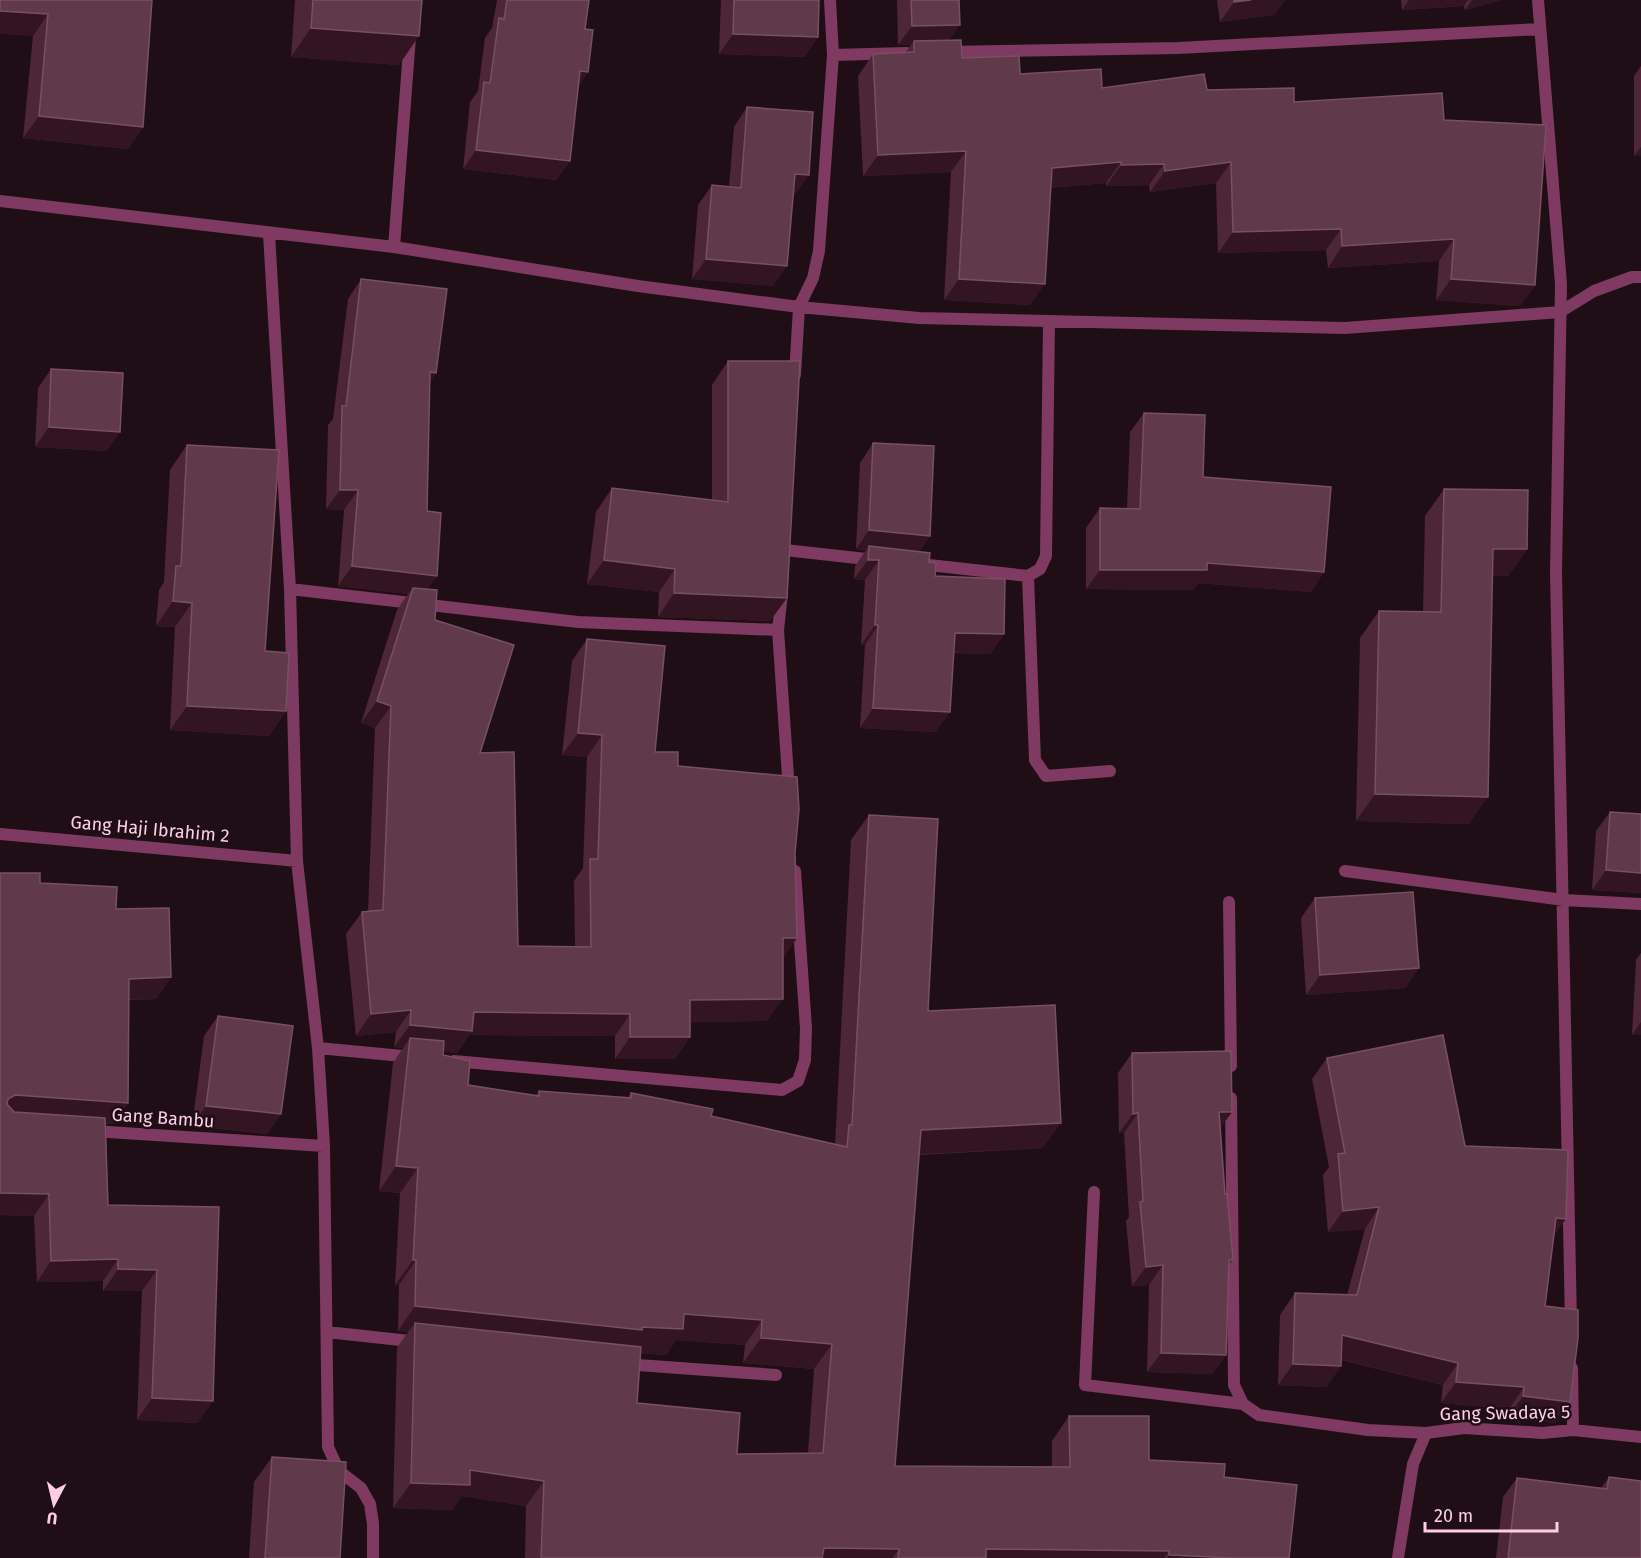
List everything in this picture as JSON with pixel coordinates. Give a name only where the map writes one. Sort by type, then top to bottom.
[{"type":"street","points":[[794,388],[799,307],[813,278],[819,251],[833,55],[830,0]]},
{"type":"street","points":[[1538,0],[1561,284],[1556,573],[1571,1334]]},
{"type":"street","points":[[394,248],[411,24]]},
{"type":"street","points":[[833,55],[1178,48],[1540,29]]},
{"type":"street","points":[[0,201],[394,248],[638,286],[799,307],[919,318],[1345,328],[1560,312],[1594,291],[1632,277],[1641,277]]},
{"type":"street","points":[[269,234],[290,589],[297,861],[318,1048],[324,1146],[328,1448],[339,1471],[361,1488],[370,1504],[373,1524],[373,1558]]},
{"type":"street","points":[[912,564],[1028,576],[1040,569],[1046,556],[1049,322]]},
{"type":"street","points":[[785,550],[889,561]]},
{"type":"street","points":[[1028,576],[1035,760],[1046,777],[1110,771]]},
{"type":"street","points":[[782,584],[778,630],[790,809]]},
{"type":"street","points":[[290,589],[578,622],[778,630]]},
{"type":"street","name":"Gang Haji Ibrahim 2","points":[[0,834],[297,861]]},
{"type":"street","points":[[318,1048],[783,1090],[798,1081],[805,1060],[806,1028],[794,855]]},
{"type":"street","points":[[1345,871],[1564,900],[1641,904]]},
{"type":"street","points":[[1229,902],[1234,1385],[1243,1404]]},
{"type":"street","name":"Gang Bambu","points":[[77,1130],[324,1146]]},
{"type":"street","points":[[1094,1191],[1085,1385],[1243,1404],[1259,1415],[1368,1430],[1426,1433]]},
{"type":"street","points":[[327,1332],[433,1343]]},
{"type":"street","points":[[1572,1358],[1574,1430]]},
{"type":"street","points":[[610,1362],[693,1371],[776,1376]]},
{"type":"street","name":"Gang Swadaya 5","points":[[1398,1558],[1413,1464],[1426,1433],[1464,1428],[1542,1433],[1574,1430],[1641,1437]]},
{"type":"building","points":[[0,0],[152,0],[143,127],[39,116],[48,14],[0,11]]},
{"type":"building","points":[[313,0],[422,0],[419,36],[311,28]]},
{"type":"building","points":[[507,0],[589,0],[585,29],[593,30],[588,72],[580,71],[570,161],[476,150],[484,82],[490,83],[499,18],[504,19]]},
{"type":"building","points":[[734,0],[819,0],[818,37],[733,34]]},
{"type":"building","points":[[911,0],[959,0],[960,25],[912,26]]},
{"type":"building","points":[[961,40],[962,58],[1019,56],[1020,74],[1101,69],[1102,88],[1204,74],[1207,90],[1294,88],[1294,102],[1442,93],[1444,120],[1546,125],[1535,285],[1451,279],[1454,239],[1342,246],[1341,229],[1233,232],[1231,162],[1165,171],[1164,164],[1121,165],[1121,162],[1052,168],[1045,284],[959,279],[966,151],[878,155],[873,54],[914,52],[914,41]]},
{"type":"building","points":[[747,107],[813,112],[809,175],[795,174],[787,266],[706,259],[712,185],[741,188]]},
{"type":"building","points":[[361,279],[447,289],[436,373],[430,372],[427,511],[441,513],[437,576],[352,566],[358,490],[340,490],[342,406],[346,406]]},
{"type":"building","points":[[728,361],[800,361],[787,598],[674,593],[675,569],[604,560],[612,488],[728,502]]},
{"type":"building","points":[[51,369],[123,373],[120,432],[49,427]]},
{"type":"building","points":[[1144,413],[1205,415],[1203,477],[1331,487],[1324,572],[1207,563],[1207,570],[1100,570],[1100,508],[1140,509]]},
{"type":"building","points":[[873,443],[934,446],[930,536],[869,530]]},
{"type":"building","points":[[187,445],[279,450],[265,651],[289,653],[286,711],[187,706],[192,603],[173,601],[176,566],[181,566]]},
{"type":"building","points":[[1444,489],[1528,490],[1527,549],[1493,549],[1488,797],[1375,794],[1379,611],[1441,612]]},
{"type":"building","points":[[869,546],[930,553],[929,562],[936,563],[935,576],[1005,579],[1004,634],[955,633],[950,712],[873,708],[879,560],[868,560]]},
{"type":"building","points":[[413,588],[437,590],[435,620],[514,645],[480,753],[514,752],[518,946],[591,947],[590,859],[598,859],[602,735],[578,733],[587,639],[665,646],[655,752],[678,752],[678,766],[797,777],[799,809],[795,853],[797,938],[783,938],[783,999],[690,1000],[690,1037],[630,1037],[630,1014],[474,1012],[472,1031],[410,1025],[411,1010],[371,1014],[362,912],[383,910],[391,706],[377,701]]},
{"type":"building","points":[[1610,812],[1641,814],[1641,873],[1606,870]]},
{"type":"building","points":[[869,815],[938,819],[928,1011],[1055,1005],[1061,1123],[921,1130],[895,1466],[1070,1467],[1069,1416],[1149,1416],[1149,1460],[1225,1464],[1224,1477],[1297,1485],[1289,1558],[1169,1555],[1169,1551],[986,1549],[986,1558],[898,1558],[899,1549],[824,1548],[822,1558],[541,1558],[544,1481],[470,1470],[470,1485],[411,1483],[415,1323],[641,1347],[637,1403],[740,1413],[737,1454],[823,1453],[832,1344],[761,1338],[762,1320],[684,1314],[683,1329],[642,1327],[642,1330],[415,1306],[416,1260],[413,1260],[418,1168],[396,1166],[410,1038],[444,1041],[443,1055],[470,1061],[468,1085],[539,1096],[539,1091],[631,1098],[631,1093],[713,1109],[711,1116],[847,1147],[849,1125],[852,1125]]},
{"type":"building","points":[[0,873],[40,873],[40,883],[117,887],[116,909],[169,908],[171,977],[129,979],[128,1103],[15,1095],[8,1099],[7,1104],[14,1112],[105,1118],[108,1205],[219,1207],[213,1401],[152,1398],[157,1270],[118,1269],[118,1259],[51,1261],[49,1194],[0,1193]]},
{"type":"building","points":[[1413,892],[1419,968],[1320,975],[1315,898]]},
{"type":"building","points":[[218,1016],[293,1026],[281,1114],[206,1106]]},
{"type":"building","points":[[1443,1035],[1465,1146],[1568,1150],[1566,1219],[1556,1218],[1545,1306],[1578,1310],[1578,1338],[1570,1402],[1523,1396],[1524,1387],[1456,1382],[1458,1363],[1342,1335],[1341,1366],[1293,1364],[1295,1293],[1357,1295],[1379,1207],[1343,1211],[1338,1154],[1345,1153],[1327,1058]]},
{"type":"building","points":[[1231,1051],[1232,1112],[1219,1112],[1225,1194],[1227,1194],[1233,1259],[1229,1260],[1226,1355],[1161,1353],[1163,1265],[1146,1267],[1140,1202],[1143,1201],[1138,1113],[1133,1114],[1132,1053]]},
{"type":"building","points":[[272,1457],[346,1462],[340,1558],[265,1558]]},
{"type":"building","points":[[1609,1477],[1641,1481],[1641,1558],[1508,1558],[1517,1478],[1607,1489]]}]
